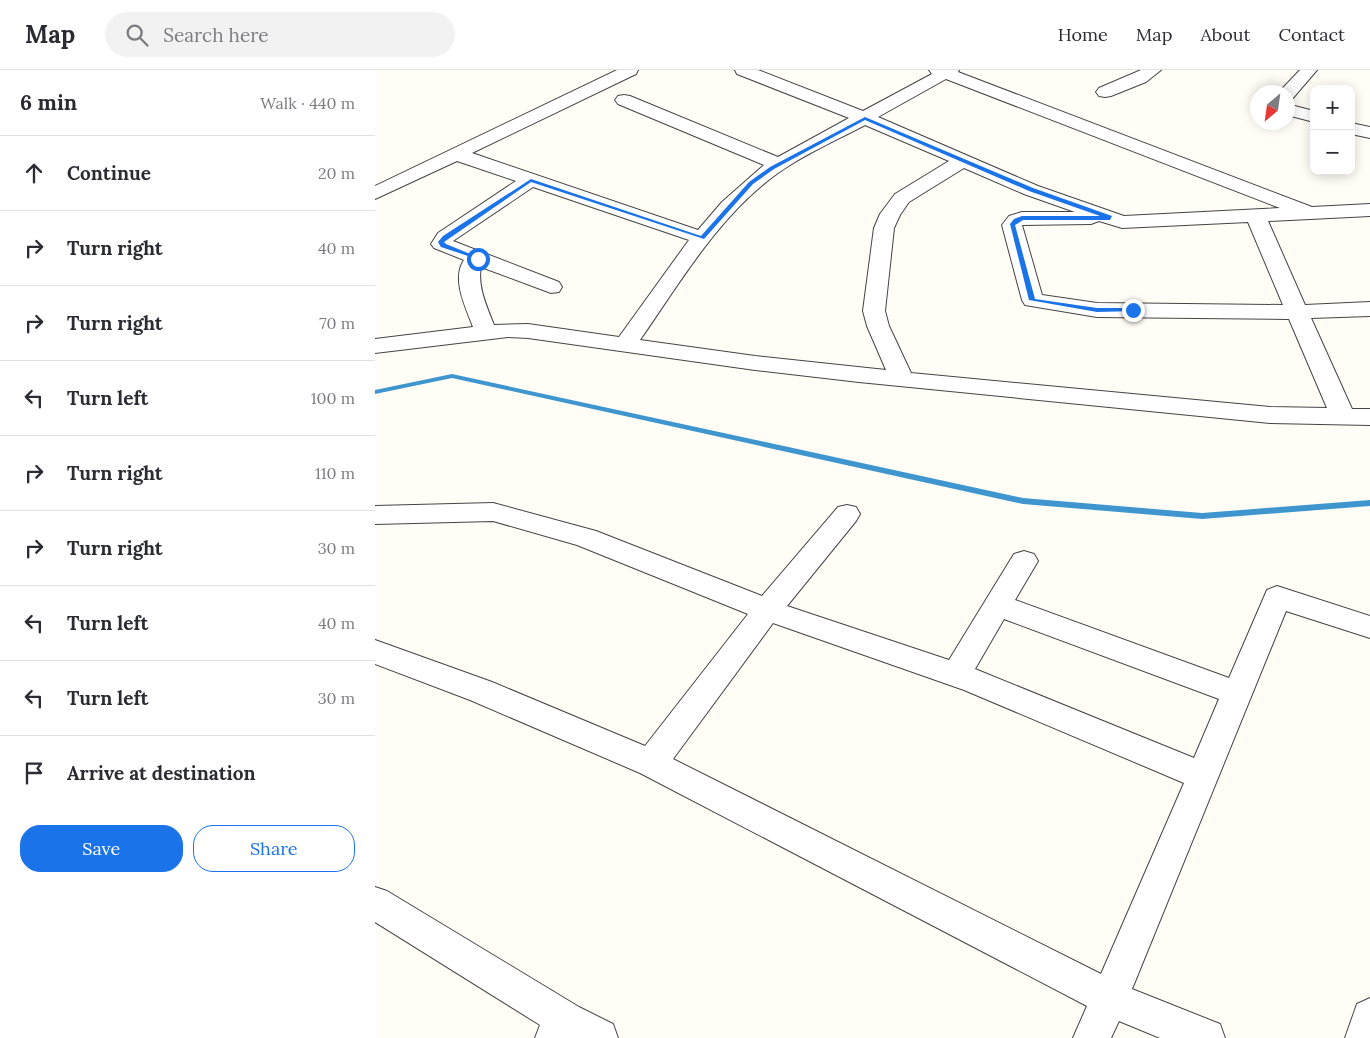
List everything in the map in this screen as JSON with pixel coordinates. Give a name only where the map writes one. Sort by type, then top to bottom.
[{"type":"street","points":[[375,193],[630,70]]},
{"type":"street","points":[[743,70],[865,118],[1031,190],[1123,222],[1370,210]]},
{"type":"street","points":[[1105,92],[1140,78],[1153,70]]},
{"type":"street","points":[[1295,85],[1309,70]]},
{"type":"street","points":[[626,344],[702,238],[751,183],[778,164],[865,118],[944,71],[1309,212]]},
{"type":"street","points":[[624,100],[778,164]]},
{"type":"street","points":[[1295,111],[1310,116]]},
{"type":"street","points":[[1355,129],[1370,133]]},
{"type":"street","points":[[455,154],[702,238]]},
{"type":"street","points":[[902,379],[878,326],[874,311],[884,228],[894,209],[903,198],[963,160]]},
{"type":"street","points":[[531,180],[445,237],[441,242],[443,246],[551,287]]},
{"type":"street","points":[[1255,216],[1343,417]]},
{"type":"street","points":[[1110,218],[1022,218],[1013,222],[1012,225],[1033,300],[1097,310],[1297,312],[1370,309]]},
{"type":"street","points":[[478,259],[472,264],[469,272],[471,286],[486,333]]},
{"type":"street","points":[[375,346],[486,333],[529,331],[755,363],[902,379],[1270,415],[1370,417]]},
{"type":"street","points":[[375,515],[493,512],[586,538],[767,610],[956,675],[1202,776]]},
{"type":"street","points":[[651,763],[767,610],[847,514]]},
{"type":"street","points":[[956,675],[1024,561]]},
{"type":"street","points":[[1092,1038],[1144,919],[1277,597],[1370,627]]},
{"type":"street","points":[[997,605],[1236,693]]},
{"type":"street","points":[[375,652],[481,691],[651,763],[1109,998],[1206,1038]]},
{"type":"street","points":[[375,903],[560,1029],[599,1038]]},
{"type":"street","points":[[1364,1038],[1370,1017]]},
{"type":"waterway","points":[[375,392],[452,376],[1023,501],[1202,516],[1370,503]]},
{"type":"route","points":[[478,259],[443,246],[441,242],[445,237],[531,180],[702,238],[732,202],[751,183],[772,168],[865,118],[1031,190],[1110,218],[1022,218],[1013,222],[1012,225],[1033,300],[1097,310],[1133,310]]}]
